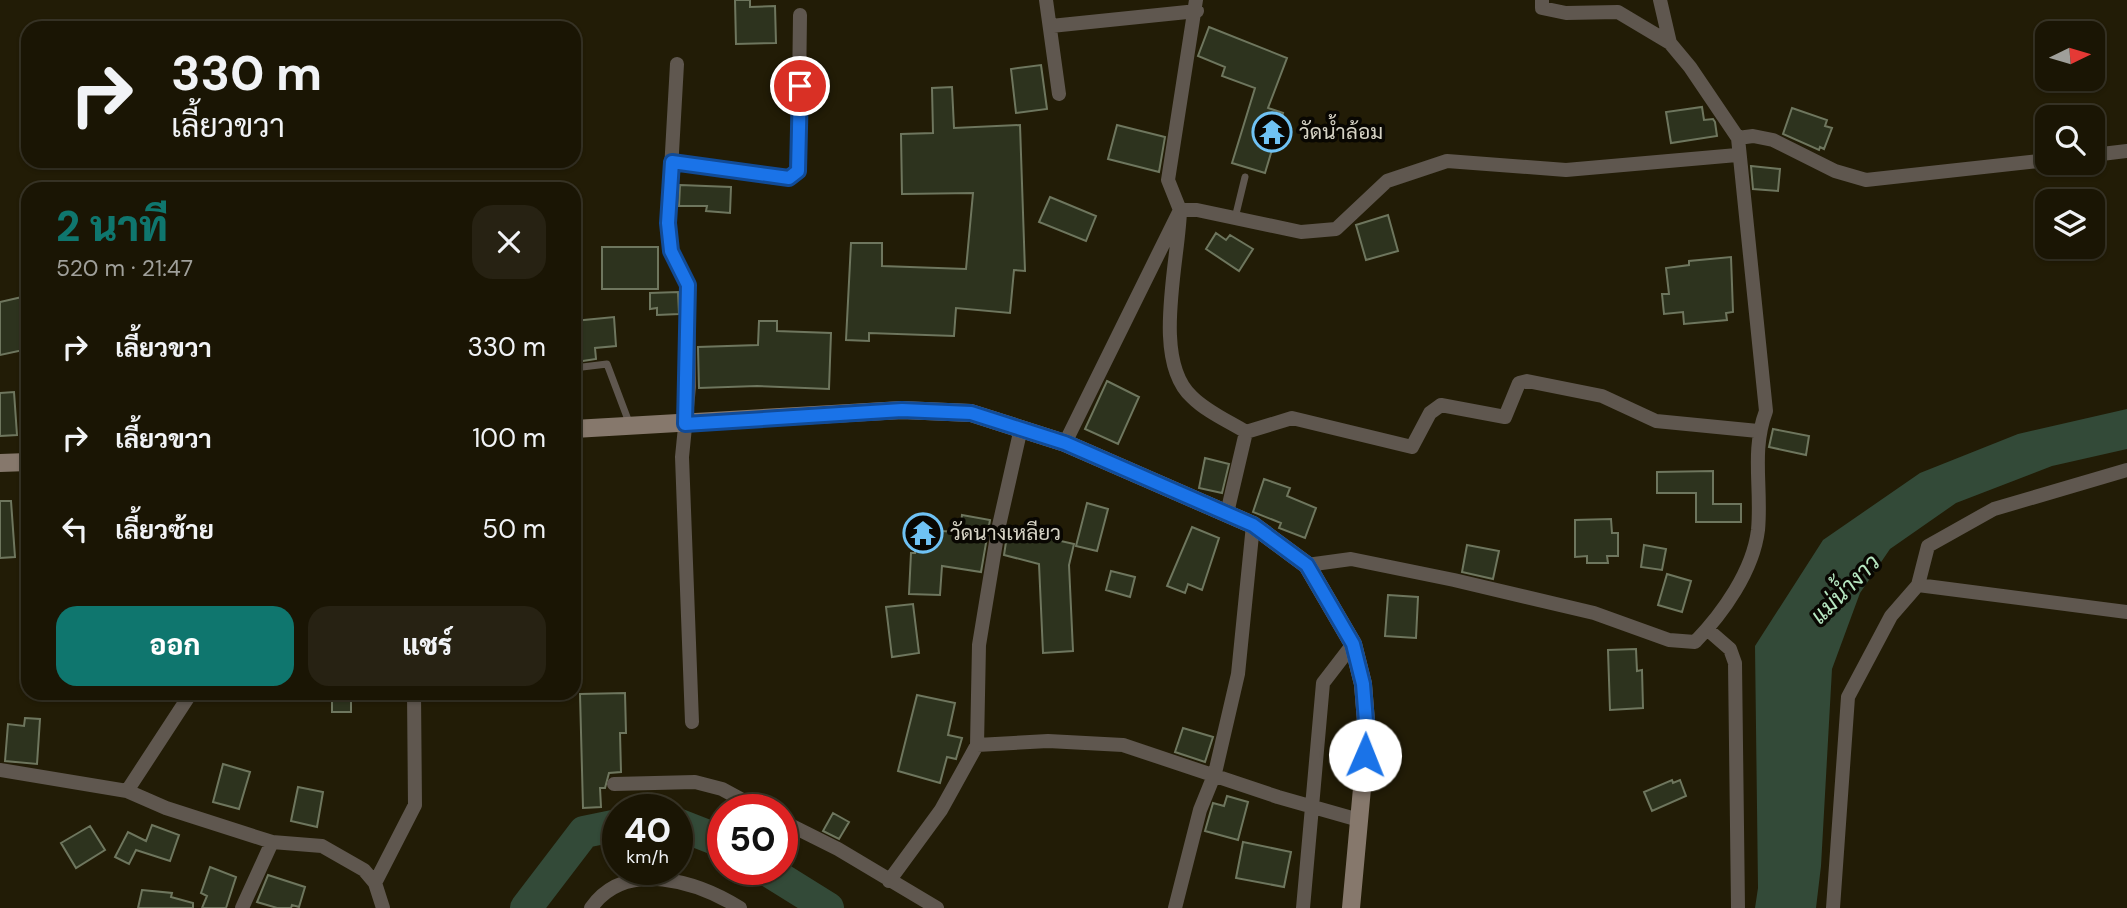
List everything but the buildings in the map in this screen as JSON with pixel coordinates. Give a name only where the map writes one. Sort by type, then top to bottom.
[{"type":"main road","points":[[581,428],[902,410],[971,413],[1065,443],[1253,525],[1307,565],[1353,644],[1363,684],[1367,734],[1351,905]]},
{"type":"main road","points":[[0,463],[21,462]]},
{"type":"street","points":[[1045,0],[1051,26],[1059,94]]},
{"type":"street","points":[[1307,565],[1351,559],[1594,612],[1669,640],[1695,642],[1707,629],[1742,577],[1755,542],[1758,430],[1766,411],[1737,155],[1738,138],[1690,66],[1670,43],[1650,34],[1618,12],[1566,13],[1542,8],[1542,0]]},
{"type":"street","points":[[1660,0],[1670,43]]},
{"type":"street","points":[[1051,26],[1197,6],[1168,180],[1180,210],[1179,245],[1171,291],[1172,359],[1177,376],[1190,396],[1246,432],[1292,418],[1412,447],[1430,413],[1441,405],[1505,417],[1519,383],[1527,381],[1602,396],[1656,421],[1758,430]]},
{"type":"street","points":[[672,162],[778,178],[789,178],[798,171],[800,15]]},
{"type":"street","points":[[677,64],[668,223],[671,251],[688,285],[682,457],[692,722]]},
{"type":"street","points":[[1738,138],[1753,136],[1773,140],[1835,171],[1866,180],[2035,161]]},
{"type":"street","points":[[2105,154],[2127,151]]},
{"type":"street","points":[[1180,210],[1198,210],[1301,232],[1336,229],[1387,181],[1447,161],[1566,170],[1737,155]]},
{"type":"street","points":[[1065,443],[1180,210]]},
{"type":"street","points":[[889,881],[941,810],[977,745],[979,645],[998,530],[1021,428]]},
{"type":"street","points":[[1227,513],[1246,432]]},
{"type":"street","points":[[1833,908],[1848,697],[1891,616],[1918,585],[1928,546],[1970,519],[1994,509],[2127,470]]},
{"type":"street","points":[[1175,908],[1200,810],[1215,774],[1238,674],[1253,525]]},
{"type":"street","points":[[1918,585],[2127,612]]},
{"type":"street","points":[[1707,629],[1730,649],[1735,663],[1738,908]]},
{"type":"street","points":[[1303,908],[1323,683],[1353,644]]},
{"type":"street","points":[[127,791],[186,700]]},
{"type":"street","points":[[375,883],[415,805],[414,700]]},
{"type":"street","points":[[977,745],[1048,741],[1124,745],[1359,820]]},
{"type":"street","points":[[0,770],[127,791],[166,808],[272,842],[322,846],[347,859],[375,883],[383,908]]},
{"type":"street","points":[[614,784],[695,782],[731,794]]},
{"type":"street","points":[[798,829],[838,849],[937,908]]},
{"type":"street","points":[[242,908],[272,842]]},
{"type":"street","points":[[591,908],[617,886],[638,879],[666,878],[700,888],[740,908]]},
{"type":"lane","points":[[1235,218],[1245,177]]},
{"type":"lane","points":[[581,367],[607,364],[630,425]]},
{"type":"water","points":[[2127,409],[2127,449],[2052,466],[1956,503],[1890,549],[1860,593],[1832,669],[1821,866],[1816,908],[1755,908],[1758,888],[1755,646],[1823,540],[1920,473],[2018,434]]},
{"type":"waterway","name":"แม่น้ำงาว","points":[[526,908],[584,832],[602,828]]},
{"type":"waterway","name":"แม่น้ำงาว","points":[[693,830],[707,836]]},
{"type":"waterway","name":"แม่น้ำงาว","points":[[791,885],[828,908]]},
{"type":"place","name":"วัดน้ำล้อม","points":[[1272,132]]},
{"type":"place","name":"วัดนางเหลียว","points":[[923,533]]},
{"type":"route","points":[[800,86],[800,158],[798,171],[789,178],[672,162],[668,223],[671,251],[688,285],[688,387],[685,424],[902,410],[971,413],[1065,443],[1253,525],[1307,565],[1353,644],[1363,684],[1367,734],[1365,755]]}]
